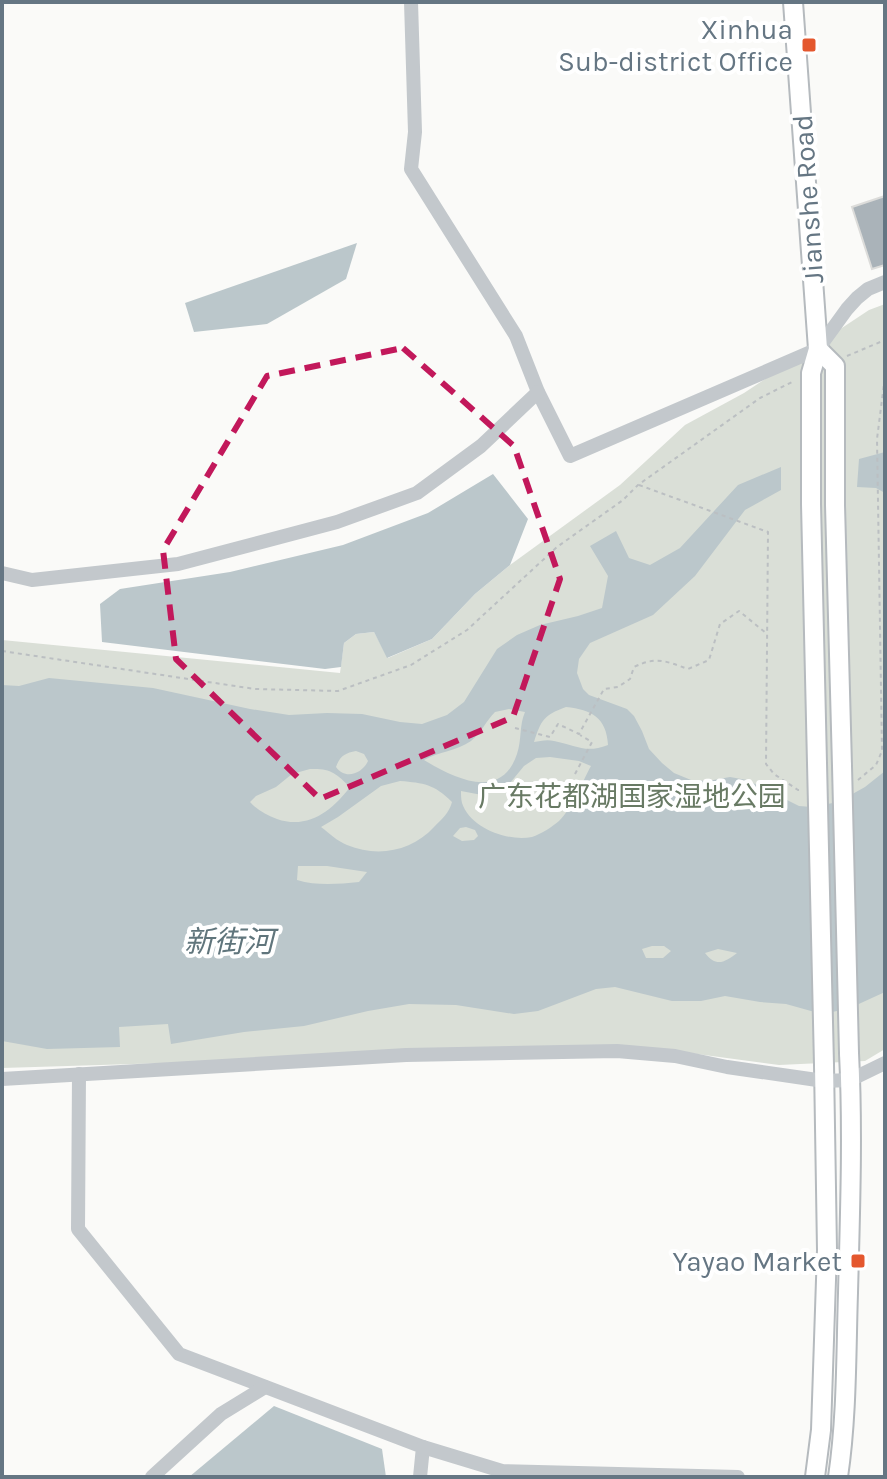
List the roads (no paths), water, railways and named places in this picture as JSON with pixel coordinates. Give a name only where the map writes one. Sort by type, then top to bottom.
[{"type":"main road","name":"Jianshe Road","points":[[793,2],[818,349]]},
{"type":"main road","points":[[815,1477],[821,1430],[827,1250],[811,504],[811,373],[818,349],[835,366],[835,505],[850,1080],[845,1411],[838,1477]]},
{"type":"street","points":[[411,2],[415,132],[411,169],[516,336],[538,392],[570,456],[818,349],[857,298],[885,282]]},
{"type":"street","points":[[2,573],[32,580],[178,564],[337,522],[417,493],[481,446],[538,392]]},
{"type":"street","points":[[2,1079],[406,1055],[617,1051],[675,1056],[727,1067],[824,1073],[850,1080],[885,1063]]},
{"type":"street","points":[[79,1074],[78,1229],[179,1354],[423,1447],[502,1471],[738,1477]]},
{"type":"street","points":[[152,1477],[221,1414],[265,1387]]},
{"type":"street","points":[[420,1477],[423,1447]]},
{"type":"water","points":[[357,243],[346,279],[267,324],[194,332],[185,303]]},
{"type":"water","points":[[885,452],[885,493],[876,488],[857,487],[859,459]]},
{"type":"water","name":"新街河","points":[[781,467],[781,490],[745,510],[695,576],[653,615],[590,643],[579,659],[577,673],[589,695],[627,709],[634,716],[649,749],[674,773],[691,780],[730,777],[747,780],[799,806],[812,807],[838,802],[885,771],[885,992],[850,1008],[828,1013],[725,996],[701,1001],[672,1001],[615,987],[596,989],[538,1011],[514,1014],[456,1005],[409,1004],[304,1026],[171,1044],[168,1024],[119,1027],[120,1047],[47,1049],[2,1041],[2,685],[19,686],[49,678],[153,688],[289,715],[362,714],[422,724],[447,715],[464,702],[497,649],[517,635],[540,625],[602,608],[608,576],[590,546],[616,531],[629,558],[650,565],[680,548],[738,485]],"holes":[[[566,707],[590,713],[601,721],[608,745],[587,749],[551,740],[534,742],[541,723]],[[509,709],[525,712],[517,754],[510,769],[500,778],[488,782],[462,779],[424,760],[460,747],[478,734],[495,712]],[[356,751],[364,754],[368,761],[353,774],[344,773],[336,767],[341,758]],[[536,758],[579,761],[591,766],[564,816],[532,837],[501,835],[481,826],[466,812],[461,791],[482,795],[506,788],[524,766]],[[310,769],[332,772],[350,787],[328,810],[299,822],[288,822],[262,812],[250,802],[276,787],[292,774]],[[400,781],[428,786],[440,791],[452,802],[445,816],[425,835],[394,850],[359,849],[340,841],[321,827],[381,786]],[[466,827],[475,830],[478,836],[474,840],[462,841],[453,836],[460,828]],[[298,866],[327,866],[367,872],[359,882],[297,880]],[[664,946],[671,951],[663,958],[646,958],[642,949]],[[718,949],[737,953],[724,961],[713,960],[705,953]]]},
{"type":"water","points":[[493,474],[528,519],[510,565],[475,594],[432,639],[387,658],[374,632],[356,634],[344,643],[341,667],[325,669],[102,642],[100,604],[120,589],[230,572],[343,545],[428,513]]},
{"type":"water","points":[[274,1406],[382,1449],[386,1477],[189,1477]]},
{"type":"place","name":"Xinhua Sub-district Office","points":[[809,45]]},
{"type":"place","name":"Yayao Market","points":[[858,1261]]},
{"type":"park label","name":"广东花都湖国家湿地公园","points":[[632,796]]}]
